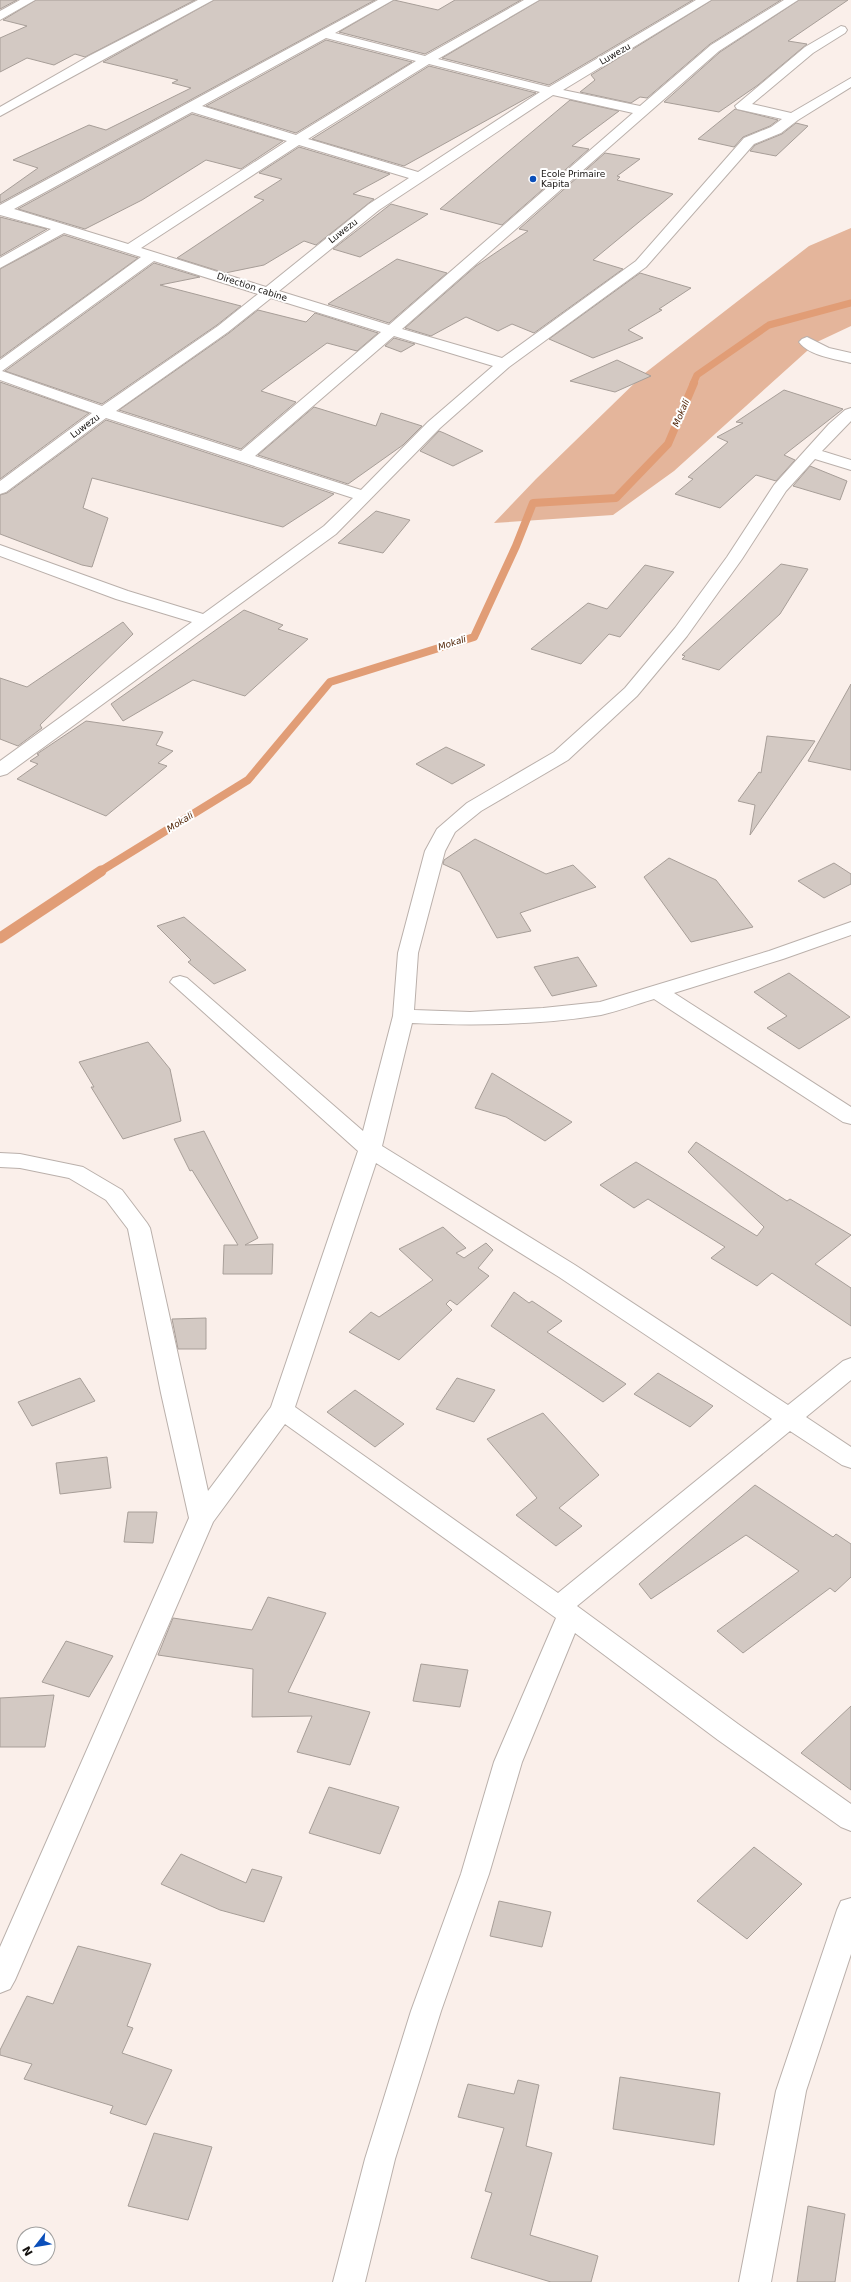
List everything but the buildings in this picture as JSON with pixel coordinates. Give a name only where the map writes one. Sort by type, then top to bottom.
[{"type":"street","points":[[0,16],[29,0]]},
{"type":"street","points":[[0,112],[93,59],[207,0]]},
{"type":"street","points":[[1,210],[387,0]]},
{"type":"street","points":[[131,248],[296,140],[427,60],[533,0]]},
{"type":"street","name":"Luwezu","points":[[0,489],[104,412],[200,346],[357,220],[420,176],[551,91],[705,0]]},
{"type":"street","points":[[244,457],[391,331],[723,41],[792,0]]},
{"type":"street","points":[[793,117],[742,106],[809,50],[842,30]]},
{"type":"street","points":[[324,34],[551,91],[643,111]]},
{"type":"street","points":[[0,770],[204,620],[330,530],[434,426],[504,364],[641,264],[749,141],[776,130],[793,117],[851,82]]},
{"type":"street","points":[[190,107],[420,176]]},
{"type":"street","name":"Direction cabine","points":[[1,210],[131,248],[391,331],[504,364]]},
{"type":"street","points":[[0,264],[63,228]]},
{"type":"street","points":[[0,367],[152,255]]},
{"type":"street","points":[[807,342],[824,351],[851,358]]},
{"type":"street","points":[[0,375],[104,412],[177,434],[364,496]]},
{"type":"street","points":[[0,1980],[202,1518],[282,1410],[370,1149],[403,1016],[408,953],[435,851],[447,829],[474,807],[561,756],[631,692],[681,632],[734,559],[780,488],[835,427],[851,413]]},
{"type":"street","points":[[812,453],[851,465]]},
{"type":"street","points":[[0,550],[122,595],[204,620]]},
{"type":"street","points":[[403,1016],[470,1019],[542,1015],[602,1008],[776,955],[851,928]]},
{"type":"street","points":[[180,982],[370,1149],[567,1272],[788,1419],[851,1459]]},
{"type":"street","points":[[658,992],[851,1116]]},
{"type":"street","points":[[0,1160],[20,1161],[75,1172],[114,1195],[139,1228],[173,1393],[202,1518]]},
{"type":"street","points":[[349,2282],[380,2159],[426,2011],[475,1874],[508,1762],[564,1611],[851,1367]]},
{"type":"street","points":[[282,1410],[564,1611],[728,1732],[851,1819]]},
{"type":"street","points":[[755,2282],[791,2091],[851,1910]]},
{"type":"shaded area","points":[[851,228],[851,326],[817,342],[674,471],[613,515],[494,523],[536,479],[645,373],[809,246]]},
{"type":"waterway","name":"Mokali","points":[[693,384],[697,375],[769,325],[851,303]]},
{"type":"waterway","name":"Mokali","points":[[99,872],[248,780],[330,682],[474,637],[516,546],[533,503],[616,498],[668,444],[694,383]]},
{"type":"waterway","name":"Mokali","points":[[0,938],[101,871]]},
{"type":"place","name":"Ecole Primaire Kapita","points":[[533,179]]}]
